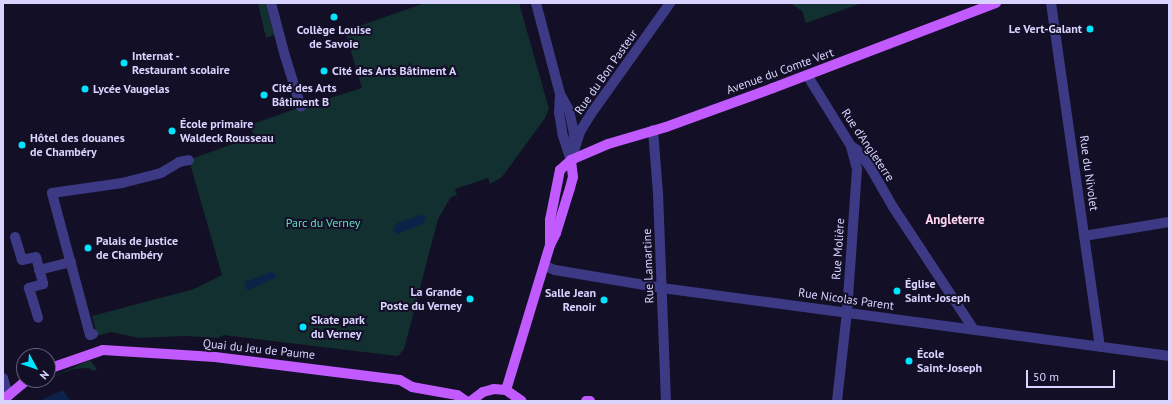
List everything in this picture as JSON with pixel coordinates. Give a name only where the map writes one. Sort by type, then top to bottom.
[{"type":"main road","name":"Avenue du Comte Vert","points":[[571,160],[608,144],[653,130],[807,75],[996,3]]},
{"type":"main road","points":[[506,390],[545,266],[550,245],[550,220],[560,170],[571,160]]},
{"type":"main road","name":"Quai du Jeu de Paume","points":[[56,366],[103,350],[215,357],[400,380],[412,387],[457,395],[466,401]]},
{"type":"main road","points":[[5,397],[17,388]]},
{"type":"main road","points":[[471,401],[483,392],[494,389],[506,390],[522,400]]},
{"type":"street","points":[[271,3],[285,56],[301,107]]},
{"type":"street","points":[[536,3],[560,94],[568,106],[574,133],[571,160]]},
{"type":"street","name":"Rue du Bon Pasteur","points":[[571,160],[581,130],[670,3]]},
{"type":"street","name":"Rue du Nivolet","points":[[1051,3],[1100,347]]},
{"type":"street","name":"Rue d'Angleterre","points":[[807,75],[851,146],[857,150],[870,167],[889,200],[974,330]]},
{"type":"street","name":"Rue Lamartine","points":[[653,130],[662,288],[666,401]]},
{"type":"street","name":"Rue Molière","points":[[837,401],[847,312],[857,169],[851,146]]},
{"type":"street","points":[[93,334],[90,335],[52,193],[122,183],[161,173],[179,162],[189,160]]},
{"type":"street","points":[[1084,236],[1169,222]]},
{"type":"street","points":[[15,236],[22,260],[36,257],[43,284],[29,288],[38,318]]},
{"type":"street","points":[[39,270],[71,262]]},
{"type":"street","name":"Rue Nicolas Parent","points":[[545,266],[555,270],[662,288],[1169,356]]},
{"type":"street","points":[[3,378],[5,397]]},
{"type":"green space","points":[[258,3],[266,3],[274,35],[266,38]]},
{"type":"green space","name":"Parc du Verney","points":[[425,3],[519,3],[549,109],[545,118],[502,177],[490,184],[488,178],[455,189],[457,195],[451,197],[438,219],[404,349],[399,355],[397,356],[224,335],[218,338],[185,336],[139,338],[111,332],[97,336],[92,316],[194,289],[222,275],[189,160],[254,136],[250,125],[362,88],[345,31]]},
{"type":"green space","points":[[790,3],[862,3],[806,23],[802,11]]},
{"type":"green space","points":[[90,360],[97,369],[94,371],[88,368],[73,369],[56,375]]},
{"type":"water","points":[[425,215],[426,220],[423,224],[397,234],[393,230],[397,223]]},
{"type":"water","points":[[273,272],[276,275],[275,278],[248,290],[245,288],[245,282]]},
{"type":"water","points":[[63,390],[71,401],[39,401]]},
{"type":"place","name":"Collège Louise de Savoie","points":[[334,17]]},
{"type":"place","name":"Le Vert-Galant","points":[[1090,29]]},
{"type":"place","name":"Internat - Restaurant scolaire","points":[[124,63]]},
{"type":"place","name":"Cité des Arts Bâtiment A","points":[[324,71]]},
{"type":"place","name":"Lycée Vaugelas","points":[[85,89]]},
{"type":"place","name":"Cité des Arts Bâtiment B","points":[[264,95]]},
{"type":"place","name":"École primaire Waldeck Rousseau","points":[[172,131]]},
{"type":"place","name":"Hôtel des douanes de Chambéry","points":[[22,145]]},
{"type":"place","name":"Palais de justice de Chambéry","points":[[88,248]]},
{"type":"place","name":"Église Saint-Joseph","points":[[897,291]]},
{"type":"place","name":"La Grande Poste du Verney","points":[[470,299]]},
{"type":"place","name":"Salle Jean Renoir","points":[[604,300]]},
{"type":"place","name":"Skate park du Verney","points":[[303,327]]},
{"type":"place","name":"École Saint-Joseph","points":[[909,361]]},
{"type":"district","name":"Angleterre","points":[[955,220]]}]
